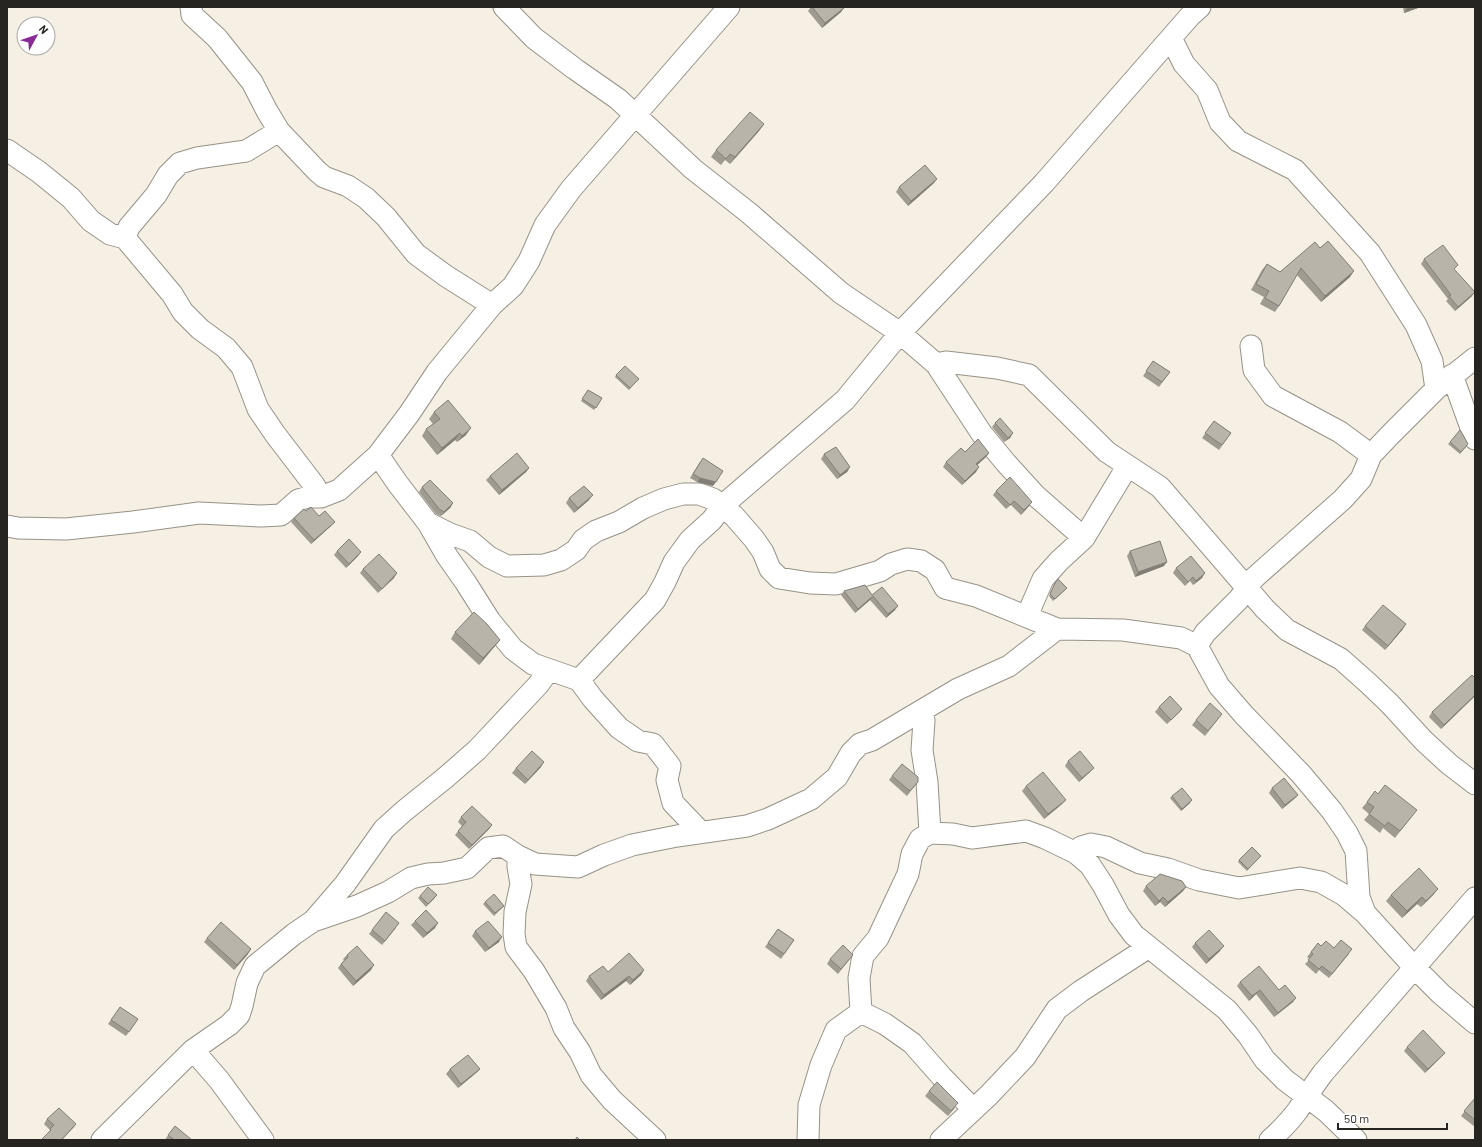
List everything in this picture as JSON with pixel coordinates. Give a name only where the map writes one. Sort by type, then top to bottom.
[{"type":"street","points":[[191,7],[192,16],[217,38],[252,82],[279,131],[317,171],[324,177],[348,186],[366,198],[386,217],[416,254],[446,276],[492,305]]},
{"type":"street","points":[[504,7],[534,38],[618,99],[693,170],[749,213],[841,293],[900,333],[936,364],[982,434],[1036,496],[1084,538]]},
{"type":"street","points":[[7,526],[18,528],[66,529],[199,513],[261,516],[281,515],[298,500],[308,497],[321,497],[339,490],[378,456],[437,372],[492,305],[513,286],[529,261],[545,225],[571,189],[729,7]]},
{"type":"street","points":[[579,680],[655,600],[674,562],[690,540],[712,520],[722,506],[845,400],[900,333],[1044,183],[1171,38],[1189,10]]},
{"type":"street","points":[[1171,38],[1184,64],[1207,90],[1220,122],[1238,141],[1295,170],[1370,253],[1416,325],[1432,361],[1436,389]]},
{"type":"street","points":[[125,238],[129,227],[142,214],[168,175],[180,163],[197,158],[246,151],[279,131]]},
{"type":"street","points":[[7,150],[40,172],[71,198],[91,221],[110,234],[125,238],[172,294],[183,312],[200,329],[226,348],[242,367],[258,409],[314,485],[321,497]]},
{"type":"street","points":[[1251,346],[1254,370],[1273,396],[1340,432],[1371,455]]},
{"type":"street","points":[[1196,646],[1205,633],[1239,599],[1254,578],[1343,499],[1362,479],[1371,455],[1391,434],[1436,389],[1475,358]]},
{"type":"street","points":[[936,364],[946,362],[997,368],[1029,375],[1107,452],[1160,487],[1247,588],[1287,630],[1341,660],[1390,704],[1449,764],[1475,784]]},
{"type":"street","points":[[1452,375],[1475,439]]},
{"type":"street","points":[[378,456],[428,523],[447,556],[490,621],[513,650],[533,664],[579,680],[593,699],[619,728],[638,741],[653,744],[670,766],[667,780],[674,803],[696,827],[699,833]]},
{"type":"street","points":[[1027,616],[1043,579],[1084,538],[1128,467]]},
{"type":"street","points":[[428,523],[450,534],[470,541],[488,557],[507,566],[544,565],[561,560],[576,550],[583,540],[596,531],[619,522],[643,508],[683,494],[699,494],[722,506],[746,528],[763,552],[770,569],[779,578],[810,583],[836,584],[880,571],[891,564],[907,559],[921,561],[935,570],[945,588],[976,596],[1057,629],[1123,630],[1181,638],[1196,646],[1219,686],[1244,715],[1301,774],[1332,811],[1347,833],[1356,851],[1359,897],[1365,913]]},
{"type":"street","points":[[313,921],[357,906],[382,895],[411,878],[467,868],[488,848],[503,846],[518,856],[535,864],[578,867],[604,855],[632,846],[699,833],[747,826],[768,819],[811,799],[837,777],[851,753],[860,744],[872,740],[958,689],[1009,666],[1057,629]]},
{"type":"street","points":[[102,1140],[193,1050],[228,1025],[239,1015],[247,983],[255,966],[294,934],[313,921],[345,884],[384,829],[477,750],[538,685],[549,670]]},
{"type":"street","points":[[922,711],[924,721],[922,750],[927,782],[930,833]]},
{"type":"street","points":[[861,1012],[860,978],[863,956],[878,938],[908,874],[912,854],[920,839],[930,833],[953,834],[972,838],[1026,831],[1076,852],[1090,865],[1103,885],[1119,915],[1134,935],[1227,1010],[1248,1034],[1265,1060],[1285,1080],[1326,1111],[1356,1140]]},
{"type":"street","points":[[1076,852],[1081,847],[1092,844],[1106,847],[1140,863],[1168,869],[1199,880],[1239,888],[1300,878],[1321,882],[1344,895],[1365,913],[1414,967],[1441,994],[1475,1023]]},
{"type":"street","points":[[518,856],[518,867],[522,884],[515,912],[514,934],[516,946],[534,971],[556,1008],[564,1028],[580,1052],[591,1075],[612,1100],[656,1140]]},
{"type":"street","points":[[1270,1140],[1298,1111],[1306,1095],[1323,1073],[1475,898]]},
{"type":"street","points":[[940,1140],[974,1109],[1025,1057],[1057,1009],[1081,990],[1149,947]]},
{"type":"street","points":[[861,1012],[885,1024],[912,1043],[942,1077],[974,1109]]},
{"type":"street","points":[[808,1140],[808,1105],[821,1065],[836,1030],[861,1012]]},
{"type":"street","points":[[193,1050],[219,1080],[264,1140]]},
{"type":"building","points":[[812,7],[844,7],[844,8],[825,23]]},
{"type":"building","points":[[750,112],[764,124],[735,157],[730,154],[726,159],[716,150]]},
{"type":"building","points":[[925,165],[937,179],[911,201],[899,187]]},
{"type":"building","points":[[1328,241],[1354,271],[1325,296],[1301,268],[1279,306],[1265,298],[1269,291],[1256,284],[1267,264],[1280,272],[1315,242],[1320,248]]},
{"type":"building","points":[[1443,245],[1458,265],[1454,269],[1475,292],[1458,307],[1449,296],[1451,295],[1424,259]]},
{"type":"building","points":[[1153,361],[1170,372],[1162,382],[1146,371]]},
{"type":"building","points":[[625,366],[639,379],[630,388],[616,375]]},
{"type":"building","points":[[588,390],[602,398],[596,408],[582,399]]},
{"type":"building","points":[[448,400],[471,428],[462,436],[460,433],[442,448],[426,429],[440,419],[434,412]]},
{"type":"building","points":[[1000,418],[1013,433],[1008,438],[995,423]]},
{"type":"building","points":[[1214,421],[1231,433],[1222,445],[1205,433]]},
{"type":"building","points":[[1460,430],[1468,444],[1461,452],[1450,442]]},
{"type":"building","points":[[978,439],[989,453],[976,464],[979,467],[965,481],[946,462],[961,448],[965,452]]},
{"type":"building","points":[[836,447],[850,467],[840,475],[824,454]]},
{"type":"building","points":[[517,453],[529,468],[502,490],[490,476]]},
{"type":"building","points":[[703,458],[723,471],[716,482],[700,478],[693,474]]},
{"type":"building","points":[[1010,477],[1032,502],[1024,510],[1014,501],[1010,505],[996,491]]},
{"type":"building","points":[[430,480],[453,503],[444,512],[439,509],[422,487]]},
{"type":"building","points":[[584,486],[593,495],[578,508],[569,498]]},
{"type":"building","points":[[311,507],[319,516],[325,511],[335,522],[314,540],[294,518],[304,509],[306,511]]},
{"type":"building","points":[[349,539],[361,552],[349,564],[337,551]]},
{"type":"building","points":[[1160,541],[1167,562],[1138,572],[1130,551]]},
{"type":"building","points":[[379,554],[397,573],[382,589],[363,569]]},
{"type":"building","points":[[1191,556],[1205,573],[1196,581],[1193,577],[1188,582],[1176,568]]},
{"type":"building","points":[[1058,579],[1067,588],[1055,599],[1050,594]]},
{"type":"building","points":[[865,585],[872,595],[882,587],[898,606],[888,614],[873,596],[858,609],[844,591]]},
{"type":"building","points":[[1383,605],[1406,624],[1388,646],[1365,626]]},
{"type":"building","points":[[474,612],[487,624],[500,640],[483,658],[455,632]]},
{"type":"building","points":[[1472,675],[1475,678],[1475,695],[1444,725],[1432,712]]},
{"type":"building","points":[[1170,696],[1182,709],[1171,720],[1159,707]]},
{"type":"building","points":[[1210,703],[1222,714],[1208,731],[1196,720]]},
{"type":"building","points":[[532,751],[544,762],[528,780],[516,768]]},
{"type":"building","points":[[1080,751],[1094,768],[1082,778],[1068,761]]},
{"type":"building","points":[[902,764],[918,777],[918,782],[910,791],[892,776]]},
{"type":"building","points":[[1043,772],[1066,800],[1048,814],[1026,786]]},
{"type":"building","points":[[1284,778],[1298,795],[1285,805],[1272,788]]},
{"type":"building","points":[[1385,785],[1417,810],[1400,831],[1388,822],[1385,826],[1369,814],[1374,807],[1367,802],[1375,791],[1378,794]]},
{"type":"building","points":[[1182,788],[1192,800],[1182,809],[1172,796]]},
{"type":"building","points":[[472,806],[492,825],[472,845],[458,831],[466,822],[461,817]]},
{"type":"building","points":[[1252,847],[1261,856],[1248,869],[1239,860]]},
{"type":"building","points":[[1419,868],[1438,889],[1426,901],[1422,897],[1407,911],[1391,895]]},
{"type":"building","points":[[1160,874],[1182,881],[1186,887],[1168,902],[1163,897],[1159,901],[1146,886]]},
{"type":"building","points":[[428,887],[437,895],[428,904],[420,896]]},
{"type":"building","points":[[494,894],[504,906],[495,913],[485,902]]},
{"type":"building","points":[[426,910],[438,923],[427,933],[415,921]]},
{"type":"building","points":[[386,912],[399,923],[385,941],[372,930]]},
{"type":"building","points":[[488,921],[502,937],[489,948],[475,931]]},
{"type":"building","points":[[221,922],[251,949],[237,965],[207,938]]},
{"type":"building","points":[[778,929],[794,940],[784,954],[768,943]]},
{"type":"building","points":[[1209,930],[1224,946],[1209,959],[1195,943]]},
{"type":"building","points":[[1341,940],[1352,949],[1332,974],[1322,966],[1319,969],[1308,960],[1313,954],[1311,952],[1318,943],[1321,946],[1326,941],[1334,948]]},
{"type":"building","points":[[843,945],[853,955],[841,969],[830,959]]},
{"type":"building","points":[[357,946],[374,965],[356,981],[341,964],[348,957],[347,955]]},
{"type":"building","points":[[629,953],[644,970],[633,980],[629,976],[604,995],[589,976],[603,966],[608,972]]},
{"type":"building","points":[[1259,966],[1279,990],[1285,985],[1296,998],[1278,1013],[1260,990],[1252,996],[1240,982]]},
{"type":"building","points":[[120,1007],[138,1019],[129,1032],[111,1020]]},
{"type":"building","points":[[1423,1030],[1445,1053],[1428,1069],[1407,1047]]},
{"type":"building","points":[[468,1055],[480,1069],[461,1084],[450,1069]]},
{"type":"building","points":[[937,1082],[958,1103],[951,1111],[929,1091]]},
{"type":"building","points":[[1475,1098],[1475,1120],[1464,1111]]},
{"type":"building","points":[[59,1108],[76,1124],[61,1140],[41,1140],[54,1125],[47,1119]]},
{"type":"building","points":[[175,1126],[192,1140],[172,1140],[173,1139],[168,1135]]}]
